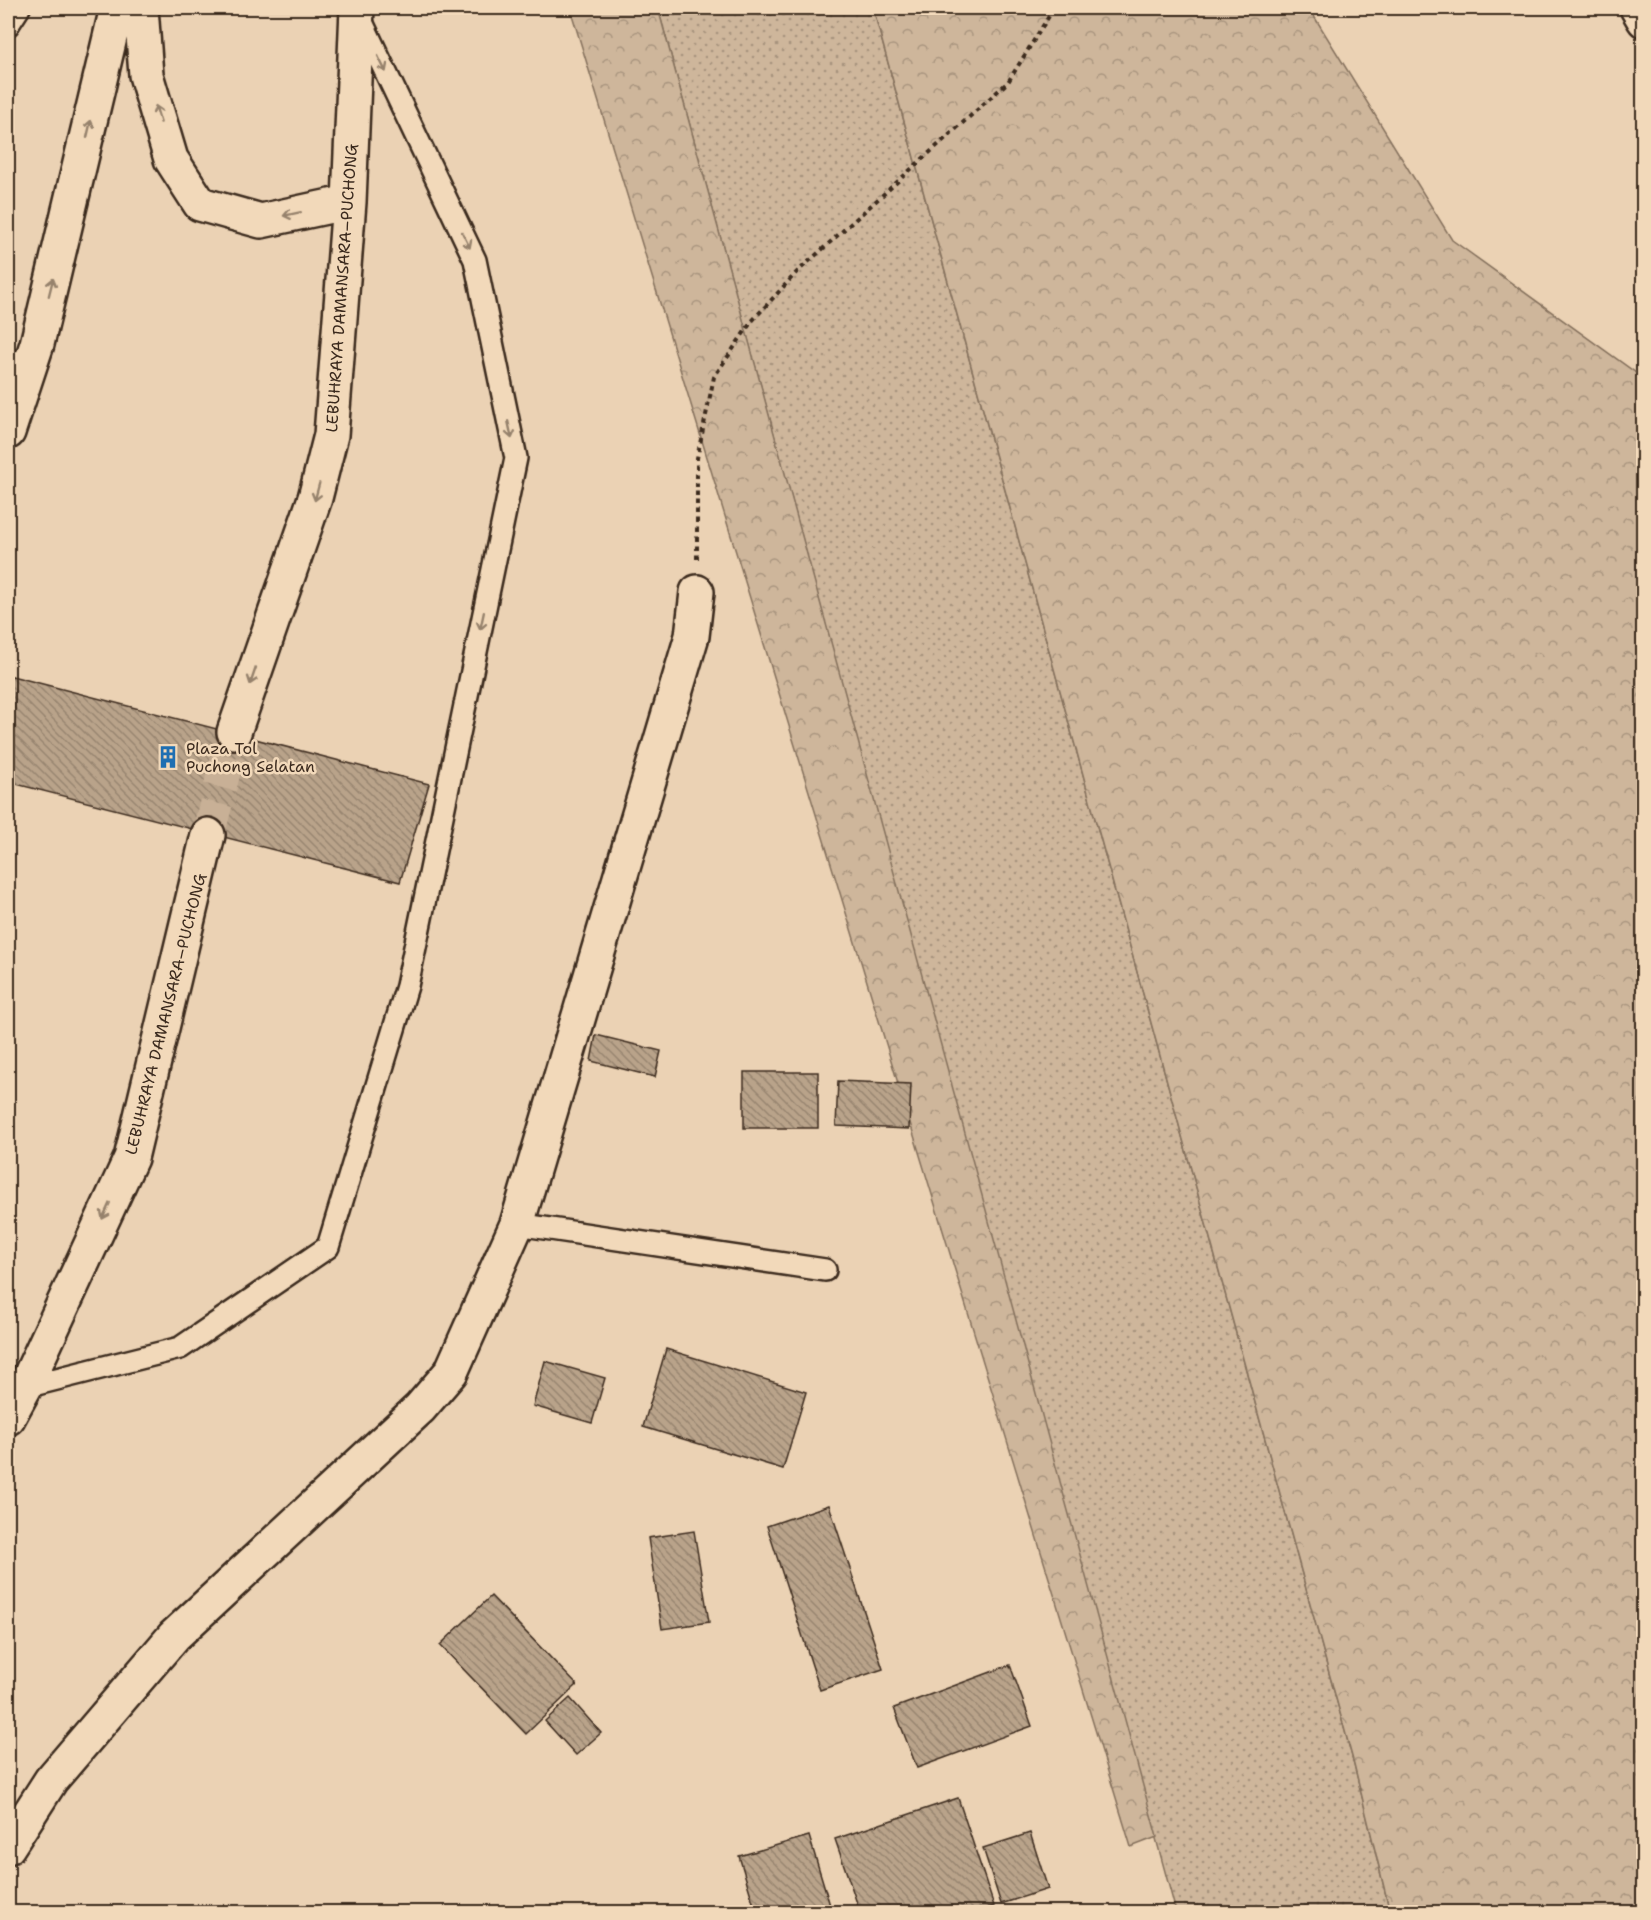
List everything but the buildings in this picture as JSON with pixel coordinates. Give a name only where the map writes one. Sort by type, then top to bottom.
[{"type":"main road","points":[[8,432],[19,362],[117,8]]},
{"type":"main road","points":[[141,8],[146,75],[171,159],[200,204],[261,221],[349,202]]},
{"type":"main road","points":[[1636,8],[1644,20]]},
{"type":"main road","name":"LEBUHRAYA DAMANSARA–PUCHONG","points":[[234,732],[315,498],[331,435],[349,202],[356,10]]},
{"type":"main road","points":[[8,1847],[51,1780],[174,1636],[420,1408],[452,1372],[517,1224],[692,636],[697,592]]},
{"type":"main road","name":"LEBUHRAYA DAMANSARA–PUCHONG","points":[[8,1418],[25,1388],[130,1158],[208,835]]},
{"type":"lane","points":[[8,26],[20,8]]},
{"type":"lane","points":[[25,1388],[180,1348],[328,1247],[407,986],[516,458],[475,260],[356,10]]},
{"type":"lane","points":[[517,1224],[825,1270]]},
{"type":"path","points":[[697,592],[697,458],[714,376],[752,321],[796,272],[1008,82],[1054,8]]},
{"type":"green space","points":[[570,8],[658,8],[1157,1837],[1131,1847]]},
{"type":"green space","points":[[658,8],[873,8],[1354,1764],[1390,1912],[1176,1912]]},
{"type":"green space","points":[[873,8],[1309,8],[1452,240],[1643,378],[1643,1912],[1390,1912],[1354,1764]]},
{"type":"tunnel","points":[[208,835],[234,732]]},
{"type":"place","name":"Plaza Tol Puchong Selatan","points":[[168,757]]}]
